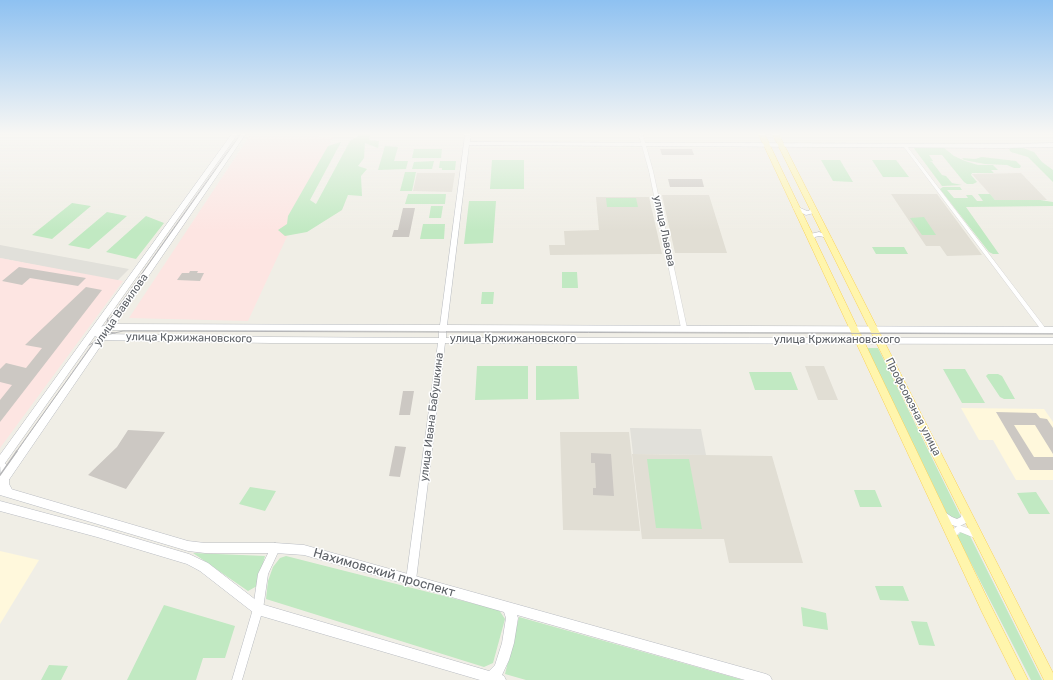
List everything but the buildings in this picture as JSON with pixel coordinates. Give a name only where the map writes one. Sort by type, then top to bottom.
[{"type":"main road","name":"улица Вавилова","points":[[0,464],[211,167]]},
{"type":"main road","name":"улица Вавилова","points":[[3,480],[220,167]]},
{"type":"main road","name":"Профсоюзная улица","points":[[776,167],[939,510],[1022,680]]},
{"type":"main road","name":"Профсоюзная улица","points":[[791,167],[874,328],[1050,680]]},
{"type":"main road","name":"Нахимовский проспект","points":[[5,492],[188,546],[205,548],[299,549],[766,680]]},
{"type":"main road","points":[[3,508],[90,530],[189,559],[204,567],[258,609],[496,679],[508,643],[512,618],[508,608]]},
{"type":"street","name":"улица Ивана Бабушкина","points":[[411,580],[464,167]]},
{"type":"street","name":"улица Львова","points":[[650,167],[684,328]]},
{"type":"street","points":[[920,167],[1044,330]]},
{"type":"street","points":[[796,208],[801,212],[808,213],[812,212],[813,208]]},
{"type":"street","points":[[811,239],[812,235],[818,234],[826,236],[829,239]]},
{"type":"street","name":"улица Кржижановского","points":[[94,332],[109,327],[874,328],[1053,330]]},
{"type":"street","points":[[94,332],[102,337]]},
{"type":"street","name":"улица Кржижановского","points":[[102,337],[270,340],[442,339],[1053,341]]},
{"type":"street","points":[[0,464],[3,467],[5,492]]},
{"type":"street","points":[[939,510],[949,520],[958,523],[965,519],[965,510]]},
{"type":"street","points":[[953,537],[955,530],[963,528],[973,533],[980,542]]},
{"type":"street","points":[[238,680],[258,609],[263,574],[275,548]]},
{"type":"shaded area","points":[[229,167],[319,167],[248,321],[129,318]]},
{"type":"shaded area","points":[[417,173],[455,173],[452,192],[413,191]]},
{"type":"shaded area","points":[[1021,173],[1047,200],[996,201],[972,174]]},
{"type":"shaded area","points":[[891,194],[937,194],[982,255],[947,256],[940,246],[926,246]]},
{"type":"shaded area","points":[[662,195],[709,195],[727,253],[675,253]]},
{"type":"shaded area","points":[[596,197],[649,197],[662,254],[550,255],[549,245],[565,245],[564,231],[599,230]]},
{"type":"shaded area","points":[[0,245],[129,269],[117,281],[0,258]]},
{"type":"shaded area","points":[[0,258],[123,281],[0,448]]},
{"type":"shaded area","points":[[805,366],[824,366],[838,400],[818,400]]},
{"type":"shaded area","points":[[961,408],[1044,409],[1053,422],[1053,480],[1016,480],[993,440],[979,440]]},
{"type":"shaded area","points":[[630,428],[701,429],[706,455],[633,454]]},
{"type":"shaded area","points":[[560,432],[629,432],[640,531],[563,530]]},
{"type":"shaded area","points":[[632,454],[772,456],[803,563],[729,563],[724,539],[642,539]]},
{"type":"shaded area","points":[[0,551],[39,560],[0,624]]},
{"type":"green space","points":[[316,167],[328,167],[310,200],[316,204],[336,167],[360,167],[367,169],[361,176],[362,196],[348,195],[342,210],[307,232],[285,236],[278,230],[287,224],[288,216]]},
{"type":"green space","points":[[379,167],[407,167],[406,169],[378,170]]},
{"type":"green space","points":[[413,167],[433,167],[432,169],[412,169]]},
{"type":"green space","points":[[439,167],[455,167],[455,170],[442,170],[442,168],[439,168]]},
{"type":"green space","points":[[492,167],[524,167],[524,189],[490,189]]},
{"type":"green space","points":[[825,167],[844,167],[853,182],[833,181]]},
{"type":"green space","points":[[876,167],[901,167],[909,177],[883,177]]},
{"type":"green space","points":[[928,167],[936,167],[942,175],[946,176],[952,183],[962,185],[942,186]]},
{"type":"green space","points":[[952,167],[995,167],[998,170],[991,170],[994,173],[972,173],[971,175],[977,182],[967,184]]},
{"type":"green space","points":[[1038,167],[1049,167],[1053,170],[1053,182]]},
{"type":"green space","points":[[405,172],[416,172],[412,191],[400,191]]},
{"type":"green space","points":[[943,187],[960,187],[962,190],[947,190],[954,198],[968,198],[966,195],[972,195],[977,201],[983,201],[978,194],[990,194],[995,200],[1040,200],[1053,202],[1053,206],[966,207],[999,254],[993,254],[989,252],[940,189]]},
{"type":"green space","points":[[408,194],[446,194],[445,204],[405,204]]},
{"type":"green space","points":[[606,198],[636,198],[638,207],[607,207]]},
{"type":"green space","points":[[469,201],[496,201],[493,243],[464,244]]},
{"type":"green space","points":[[72,203],[91,206],[52,239],[32,235]]},
{"type":"green space","points":[[431,206],[443,206],[441,218],[429,218]]},
{"type":"green space","points":[[107,212],[127,216],[89,249],[68,245]]},
{"type":"green space","points":[[146,216],[164,223],[136,259],[106,252]]},
{"type":"green space","points":[[924,217],[936,235],[922,235],[910,218]]},
{"type":"green space","points":[[423,224],[445,224],[444,239],[420,239]]},
{"type":"green space","points":[[872,247],[904,247],[908,254],[876,254]]},
{"type":"green space","points":[[562,272],[577,272],[578,288],[562,288]]},
{"type":"green space","points":[[482,292],[494,292],[493,304],[481,304]]},
{"type":"green space","points":[[867,348],[878,348],[961,517],[956,520],[947,514]]},
{"type":"green space","points":[[477,366],[528,366],[528,399],[475,400]]},
{"type":"green space","points":[[536,366],[577,366],[579,399],[536,400]]},
{"type":"green space","points":[[943,369],[965,369],[985,403],[962,403]]},
{"type":"green space","points":[[749,372],[791,372],[798,390],[755,390]]},
{"type":"green space","points":[[988,374],[998,374],[1002,376],[1015,399],[1004,399],[1000,397],[986,376]]},
{"type":"green space","points":[[647,459],[689,459],[702,529],[656,528]]},
{"type":"green space","points":[[250,487],[276,491],[265,511],[239,504]]},
{"type":"green space","points":[[854,490],[875,490],[882,507],[860,507]]},
{"type":"green space","points":[[1036,492],[1050,514],[1029,514],[1017,493]]},
{"type":"green space","points":[[961,532],[970,536],[1042,680],[1031,680],[957,536]]},
{"type":"green space","points":[[193,553],[265,556],[257,586],[248,591]]},
{"type":"green space","points":[[286,556],[499,610],[505,619],[493,663],[484,667],[266,599],[268,581],[273,567],[280,558]]},
{"type":"green space","points":[[875,586],[903,586],[909,601],[880,600]]},
{"type":"green space","points":[[164,605],[235,626],[225,658],[203,658],[196,680],[127,680]]},
{"type":"green space","points":[[801,607],[826,613],[828,630],[803,626]]},
{"type":"green space","points":[[519,617],[743,680],[526,680],[505,674]]},
{"type":"green space","points":[[911,621],[927,622],[935,646],[919,645]]},
{"type":"green space","points":[[49,665],[68,666],[61,680],[41,680]]},
{"type":"tram line","points":[[107,323],[218,167]]},
{"type":"tram line","points":[[107,323],[108,318]]},
{"type":"tram line","points":[[107,323],[106,328],[109,332],[115,333]]},
{"type":"tram line","points":[[115,333],[123,331],[1053,334]]},
{"type":"tram line","points":[[94,342],[106,335],[115,333]]},
{"type":"tram line","points":[[16,452],[94,342]]},
{"type":"tram line","points":[[89,345],[94,342]]},
{"type":"tram line","points":[[0,475],[17,451]]}]
